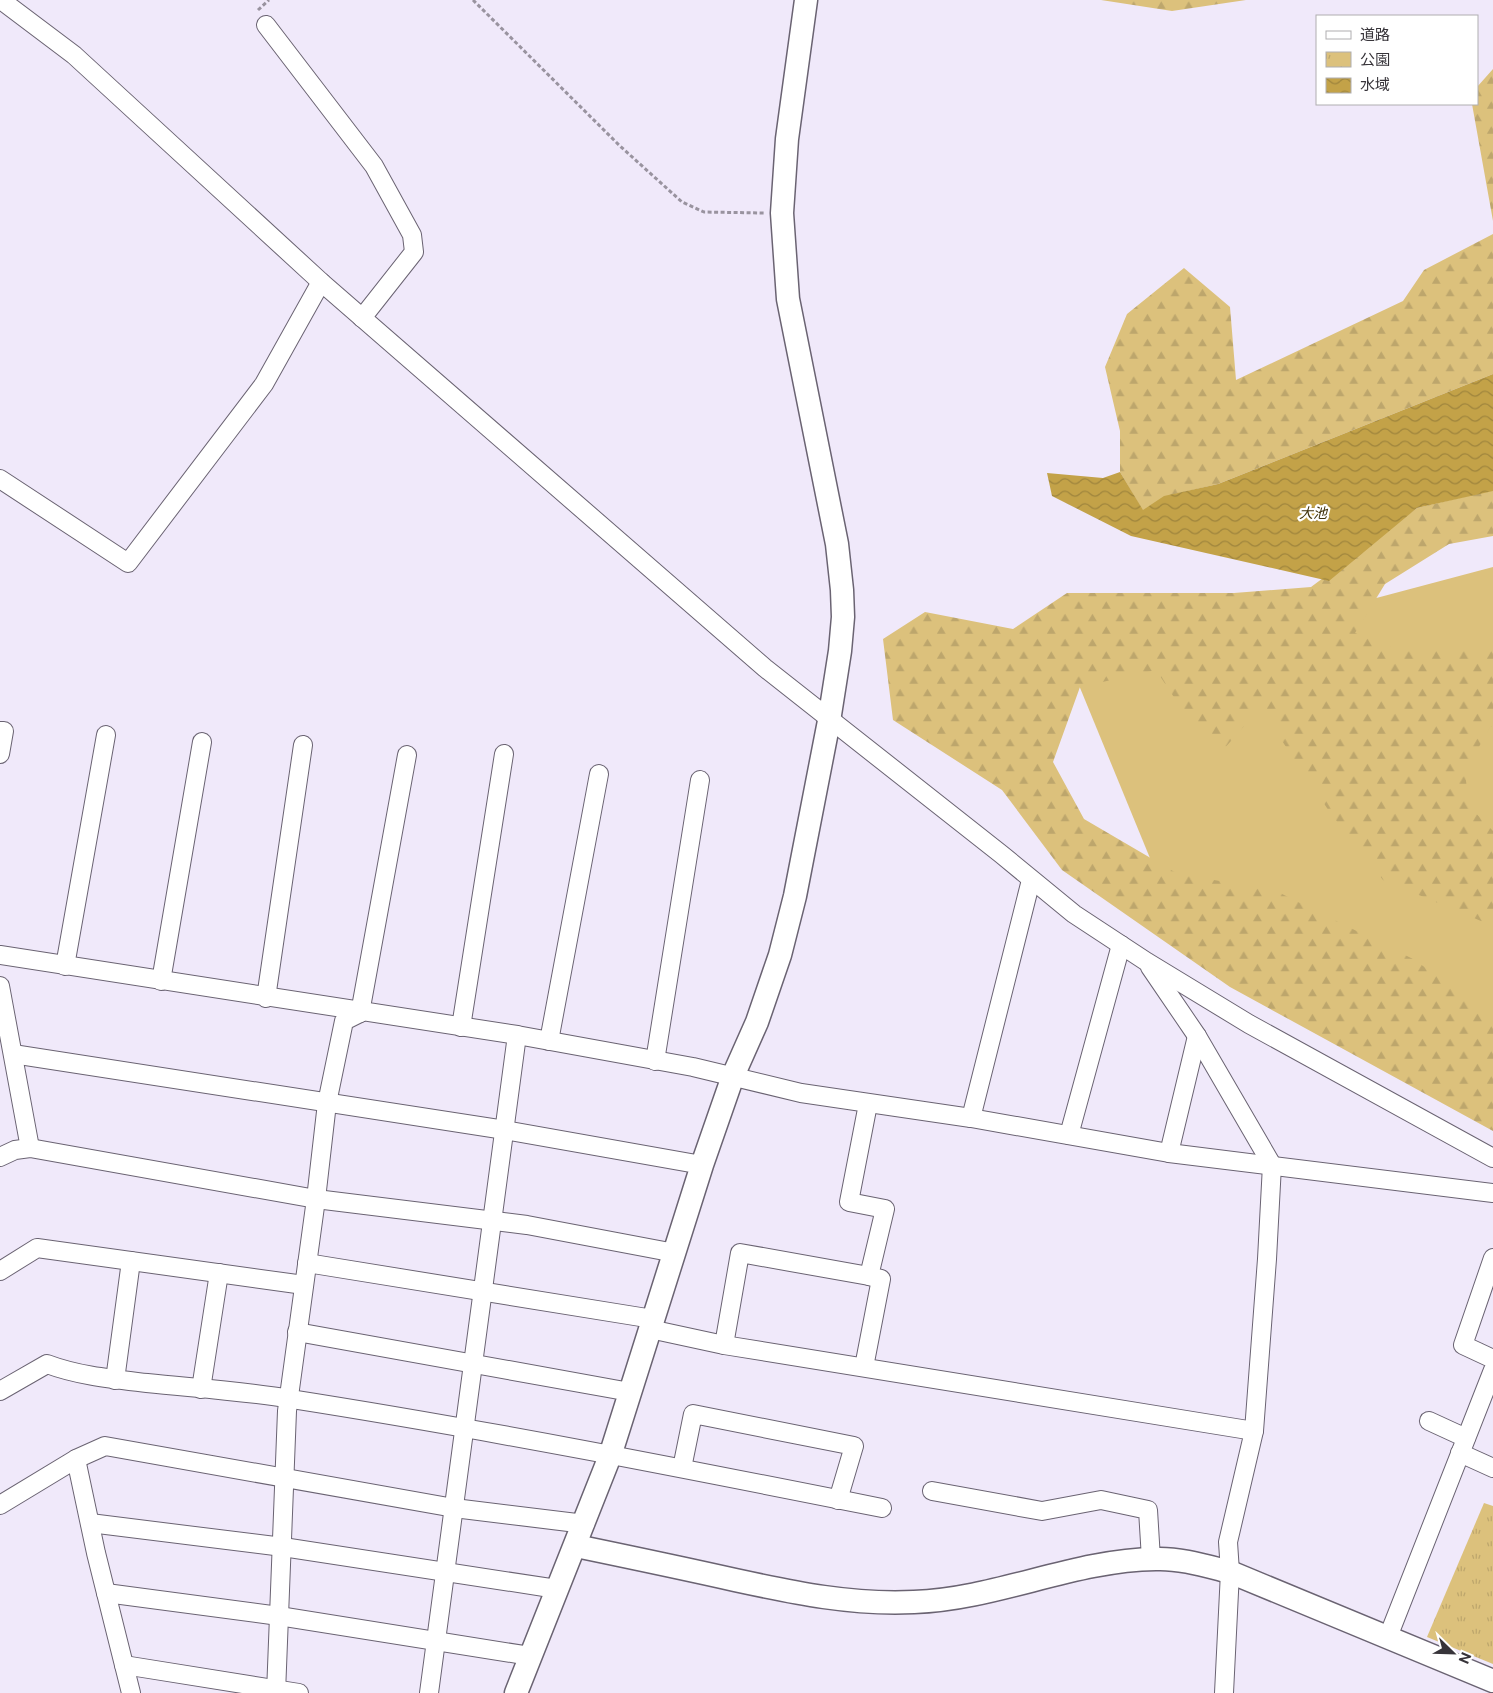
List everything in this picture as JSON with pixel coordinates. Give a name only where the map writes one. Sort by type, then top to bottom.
[{"type":"street","points":[[1,0],[74,55],[321,282],[765,668],[1074,914],[1147,962],[1249,1024],[1493,1158]]},
{"type":"street","points":[[516,1693],[585,1524],[610,1456],[702,1165],[733,1076],[757,1022],[780,955],[795,896],[829,720],[840,650],[843,617],[842,590],[837,544],[788,299],[782,213],[787,139],[806,0]]},
{"type":"street","points":[[266,25],[374,166],[412,235],[414,252],[362,318]]},
{"type":"street","points":[[0,479],[128,563],[264,384],[321,282]]},
{"type":"street","points":[[0,731],[4,731],[0,754]]},
{"type":"street","points":[[65,966],[106,735]]},
{"type":"street","points":[[162,981],[202,742]]},
{"type":"street","points":[[266,998],[303,745]]},
{"type":"street","points":[[461,1027],[504,754]]},
{"type":"street","points":[[360,1013],[407,755]]},
{"type":"street","points":[[549,1042],[598,774]]},
{"type":"street","points":[[655,1061],[700,780]]},
{"type":"street","points":[[971,1118],[1031,880]]},
{"type":"street","points":[[1069,1135],[1121,945]]},
{"type":"street","points":[[0,955],[360,1013],[517,1035],[733,1076],[801,1093],[971,1118],[1169,1153],[1493,1193]]},
{"type":"street","points":[[1147,962],[1197,1036],[1272,1165],[1254,1432],[1228,1542],[1230,1572],[1224,1693]]},
{"type":"street","points":[[0,986],[30,1148]]},
{"type":"street","points":[[276,1691],[284,1477],[289,1398],[297,1332],[316,1199],[327,1103],[344,1021],[360,1013]]},
{"type":"street","points":[[429,1693],[517,1035]]},
{"type":"street","points":[[1169,1153],[1197,1036]]},
{"type":"street","points":[[13,1054],[504,1130],[702,1165]]},
{"type":"street","points":[[868,1104],[849,1202],[885,1209],[869,1276]]},
{"type":"street","points":[[0,1157],[15,1150],[30,1148],[316,1199],[527,1225],[675,1253]]},
{"type":"street","points":[[0,1271],[37,1248],[304,1285]]},
{"type":"street","points":[[724,1344],[740,1253],[881,1279],[864,1367]]},
{"type":"street","points":[[1493,1258],[1463,1345],[1493,1358]]},
{"type":"street","points":[[115,1380],[131,1261]]},
{"type":"street","points":[[307,1264],[483,1290],[652,1324],[724,1344],[1254,1432]]},
{"type":"street","points":[[201,1389],[219,1273]]},
{"type":"street","points":[[297,1332],[473,1362],[630,1392]]},
{"type":"street","points":[[0,1391],[47,1364],[62,1370],[115,1380],[289,1398],[465,1428],[682,1468],[882,1508]]},
{"type":"street","points":[[1388,1637],[1493,1370]]},
{"type":"street","points":[[682,1468],[693,1414],[854,1446],[838,1500]]},
{"type":"street","points":[[1429,1421],[1493,1468]]},
{"type":"street","points":[[0,1505],[76,1459],[105,1446],[454,1508],[585,1524]]},
{"type":"street","points":[[76,1459],[131,1693]]},
{"type":"street","points":[[932,1491],[1042,1511],[1101,1500],[1148,1510],[1151,1559]]},
{"type":"street","points":[[90,1523],[445,1571],[557,1589]]},
{"type":"street","points":[[576,1546],[814,1597],[873,1603],[916,1602],[968,1596],[1084,1567],[1151,1559],[1200,1564],[1230,1572],[1493,1681]]},
{"type":"street","points":[[106,1593],[280,1616],[530,1656]]},
{"type":"street","points":[[124,1665],[276,1691],[299,1693]]},
{"type":"path","points":[[474,0],[620,146],[682,202],[704,212],[782,213]]},
{"type":"green space","points":[[1101,0],[1246,0],[1172,11]]},
{"type":"green space","points":[[1493,69],[1493,221],[1472,105],[1478,105],[1478,86]]},
{"type":"green space","points":[[1493,234],[1493,374],[1218,484],[1175,494],[1143,511],[1120,472],[1120,431],[1105,367],[1127,314],[1184,268],[1230,307],[1236,380],[1403,301],[1424,270]]},
{"type":"green space","points":[[1493,490],[1493,536],[1449,544],[1385,584],[1355,633],[1394,648],[1493,647],[1493,726],[1490,727],[1465,772],[1469,806],[1493,831],[1493,926],[1383,880],[1331,814],[1260,708],[1223,750],[1189,720],[1156,670],[1080,687],[1053,762],[1084,819],[1178,874],[1274,890],[1413,959],[1493,1015],[1493,1131],[1230,987],[1062,870],[1002,790],[893,720],[883,639],[925,612],[1013,629],[1067,593],[1234,593],[1311,587],[1417,508]]},
{"type":"green space","points":[[1493,567],[1493,1062],[1168,902],[1076,678]]},
{"type":"green space","points":[[1484,1503],[1493,1506],[1493,1664],[1427,1637]]},
{"type":"water","name":"大池","points":[[1493,374],[1493,491],[1417,508],[1329,581],[1131,536],[1052,496],[1047,473],[1103,478],[1120,472],[1143,510],[1164,496],[1218,484]]}]
